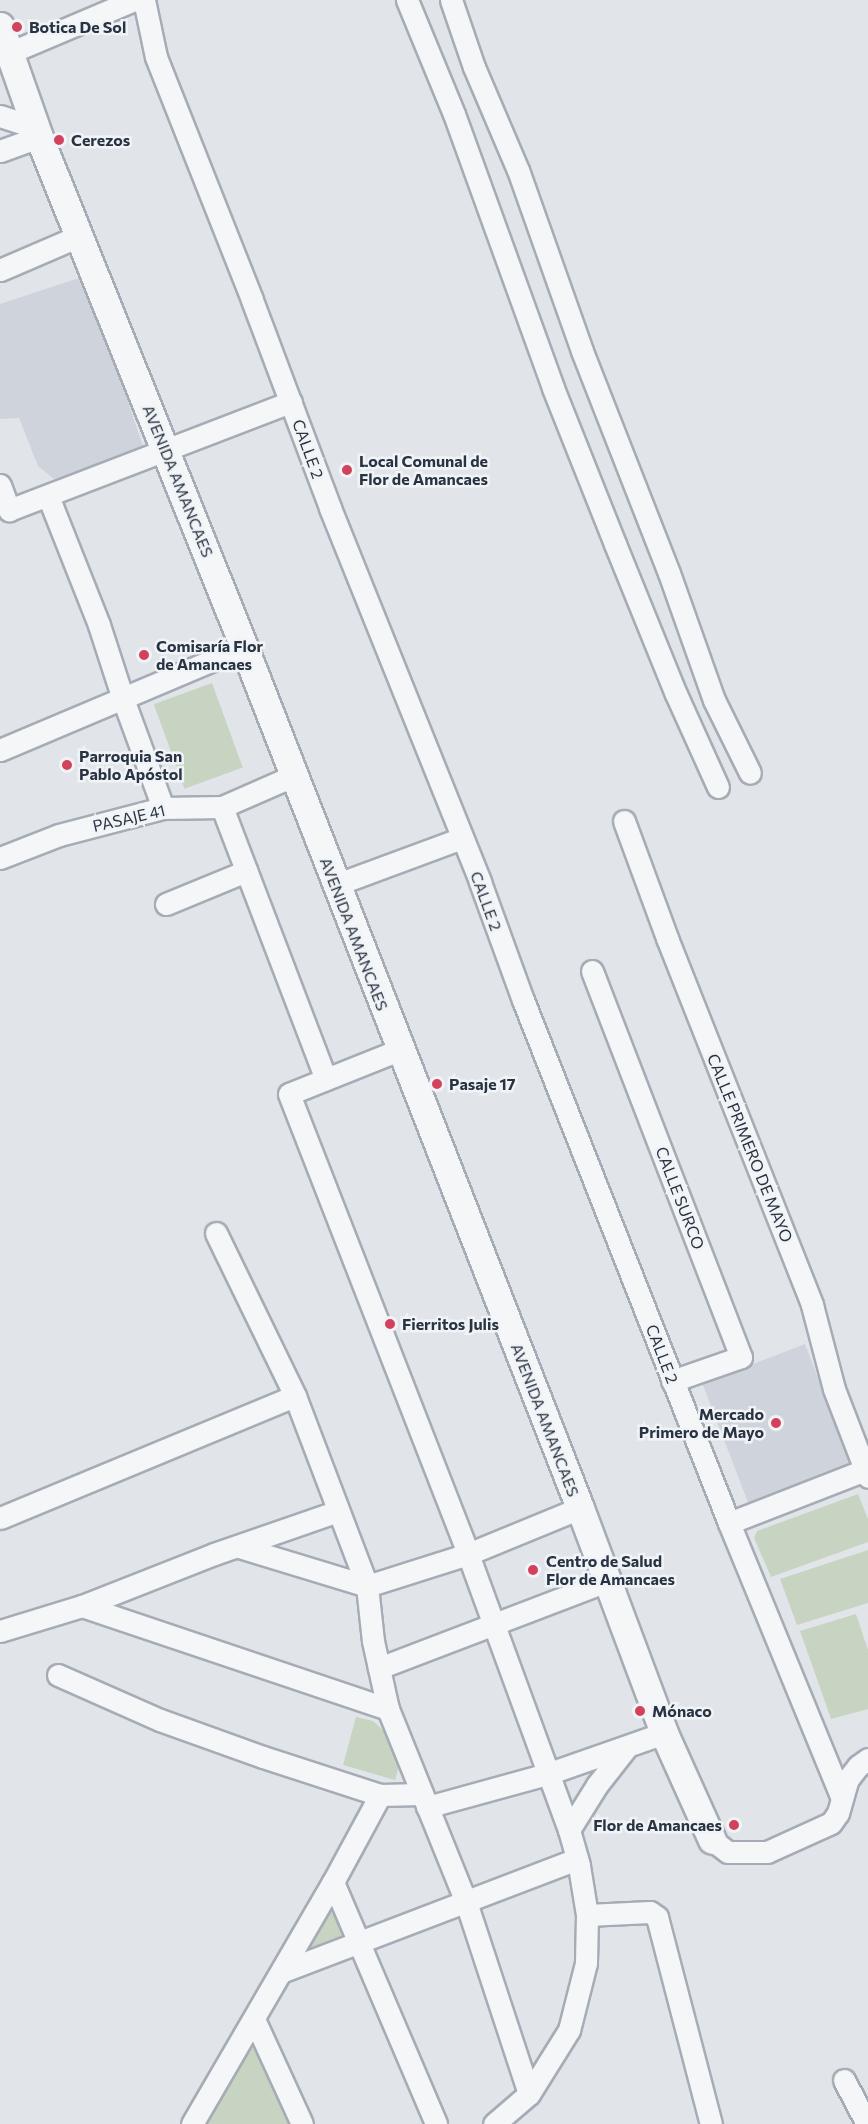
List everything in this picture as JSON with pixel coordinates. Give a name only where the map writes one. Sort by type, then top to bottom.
[{"type":"street","points":[[9,53],[134,0]]},
{"type":"street","name":"CALLE 2","points":[[144,0],[156,57],[330,508],[462,838],[672,1381],[842,1798]]},
{"type":"street","points":[[406,0],[454,114],[553,388],[634,593],[718,787]]},
{"type":"street","points":[[452,0],[474,68],[518,170],[585,359],[669,573],[714,700],[750,773]]},
{"type":"street","name":"AVENIDA AMANCAES","points":[[0,26],[37,133],[244,647],[579,1508],[664,1733],[712,1840]]},
{"type":"street","points":[[0,116],[37,133]]},
{"type":"street","points":[[0,151],[37,133]]},
{"type":"street","points":[[0,270],[79,236]]},
{"type":"street","points":[[0,485],[9,510],[291,402]]},
{"type":"street","points":[[48,496],[99,625],[123,699],[164,808]]},
{"type":"street","points":[[0,750],[244,647]]},
{"type":"street","name":"PASAJE 41","points":[[0,858],[58,835],[164,808],[222,807],[293,777]]},
{"type":"street","points":[[222,807],[326,1079]]},
{"type":"street","name":"CALLE PRIMERO DE MAYO","points":[[624,821],[667,938],[812,1305],[834,1389],[867,1474]]},
{"type":"street","points":[[335,885],[462,838]]},
{"type":"street","points":[[166,904],[246,871]]},
{"type":"street","name":"CALLE SURCO","points":[[591,970],[741,1357],[672,1381]]},
{"type":"street","points":[[399,1050],[290,1094],[468,1554],[569,1830],[577,1859],[586,1915],[586,1963],[569,2030],[529,2094],[494,2124]]},
{"type":"street","points":[[216,1233],[295,1396],[367,1586],[379,1668],[388,1709],[466,1902],[529,2094]]},
{"type":"street","points":[[0,1518],[295,1396]]},
{"type":"street","points":[[729,1523],[867,1474]]},
{"type":"street","points":[[239,1547],[367,1586],[468,1554],[579,1508]]},
{"type":"street","points":[[0,1631],[82,1606],[338,1511]]},
{"type":"street","points":[[379,1668],[607,1581]]},
{"type":"street","points":[[82,1606],[388,1709]]},
{"type":"street","points":[[58,1675],[159,1720],[380,1794],[424,1800],[547,1774],[664,1733]]},
{"type":"street","points":[[569,1830],[597,1785],[626,1748]]},
{"type":"street","points":[[712,1840],[728,1852],[767,1852],[831,1823],[848,1779],[858,1766],[868,1759]]},
{"type":"street","points":[[192,2124],[282,1972],[380,1794]]},
{"type":"street","points":[[282,1972],[577,1859]]},
{"type":"street","points":[[333,1882],[436,2124]]},
{"type":"street","points":[[586,1915],[650,1912],[657,1917],[707,2121]]},
{"type":"street","points":[[254,2019],[302,2124]]},
{"type":"street","points":[[843,2080],[867,2124]]},
{"type":"shaded area","points":[[85,276],[144,449],[54,479],[38,466],[19,418],[0,419],[0,304]]},
{"type":"shaded area","name":"Mercado Primero de Mayo","points":[[805,1344],[851,1464],[749,1504],[702,1383]]},
{"type":"green space","points":[[212,683],[243,768],[185,789],[154,704]]},
{"type":"green space","points":[[858,1494],[868,1519],[868,1542],[771,1577],[754,1538],[757,1531]]},
{"type":"green space","points":[[868,1550],[868,1603],[797,1625],[780,1579]]},
{"type":"green space","points":[[856,1614],[868,1650],[868,1709],[831,1719],[800,1631]]},
{"type":"green space","points":[[356,1717],[373,1721],[398,1744],[401,1759],[395,1780],[343,1765]]},
{"type":"green space","points":[[331,1906],[334,1906],[345,1940],[309,1957],[303,1948]]},
{"type":"green space","points":[[252,2048],[262,2053],[289,2124],[202,2124],[247,2050]]},
{"type":"place","name":"Botica De Sol","points":[[17,27]]},
{"type":"place","name":"Cerezos","points":[[59,140]]},
{"type":"place","name":"Local Comunal de Flor de Amancaes","points":[[347,470]]},
{"type":"place","name":"Comisaría Flor de Amancaes","points":[[144,655]]},
{"type":"place","name":"Parroquia San Pablo Apóstol","points":[[67,765]]},
{"type":"place","name":"Pasaje 17","points":[[437,1084]]},
{"type":"place","name":"Fierritos Julis","points":[[390,1324]]},
{"type":"place","name":"Mercado Primero de Mayo","points":[[776,1423]]},
{"type":"place","name":"Centro de Salud Flor de Amancaes","points":[[533,1570]]},
{"type":"place","name":"Mónaco","points":[[640,1711]]},
{"type":"place","name":"Flor de Amancaes","points":[[734,1825]]}]
